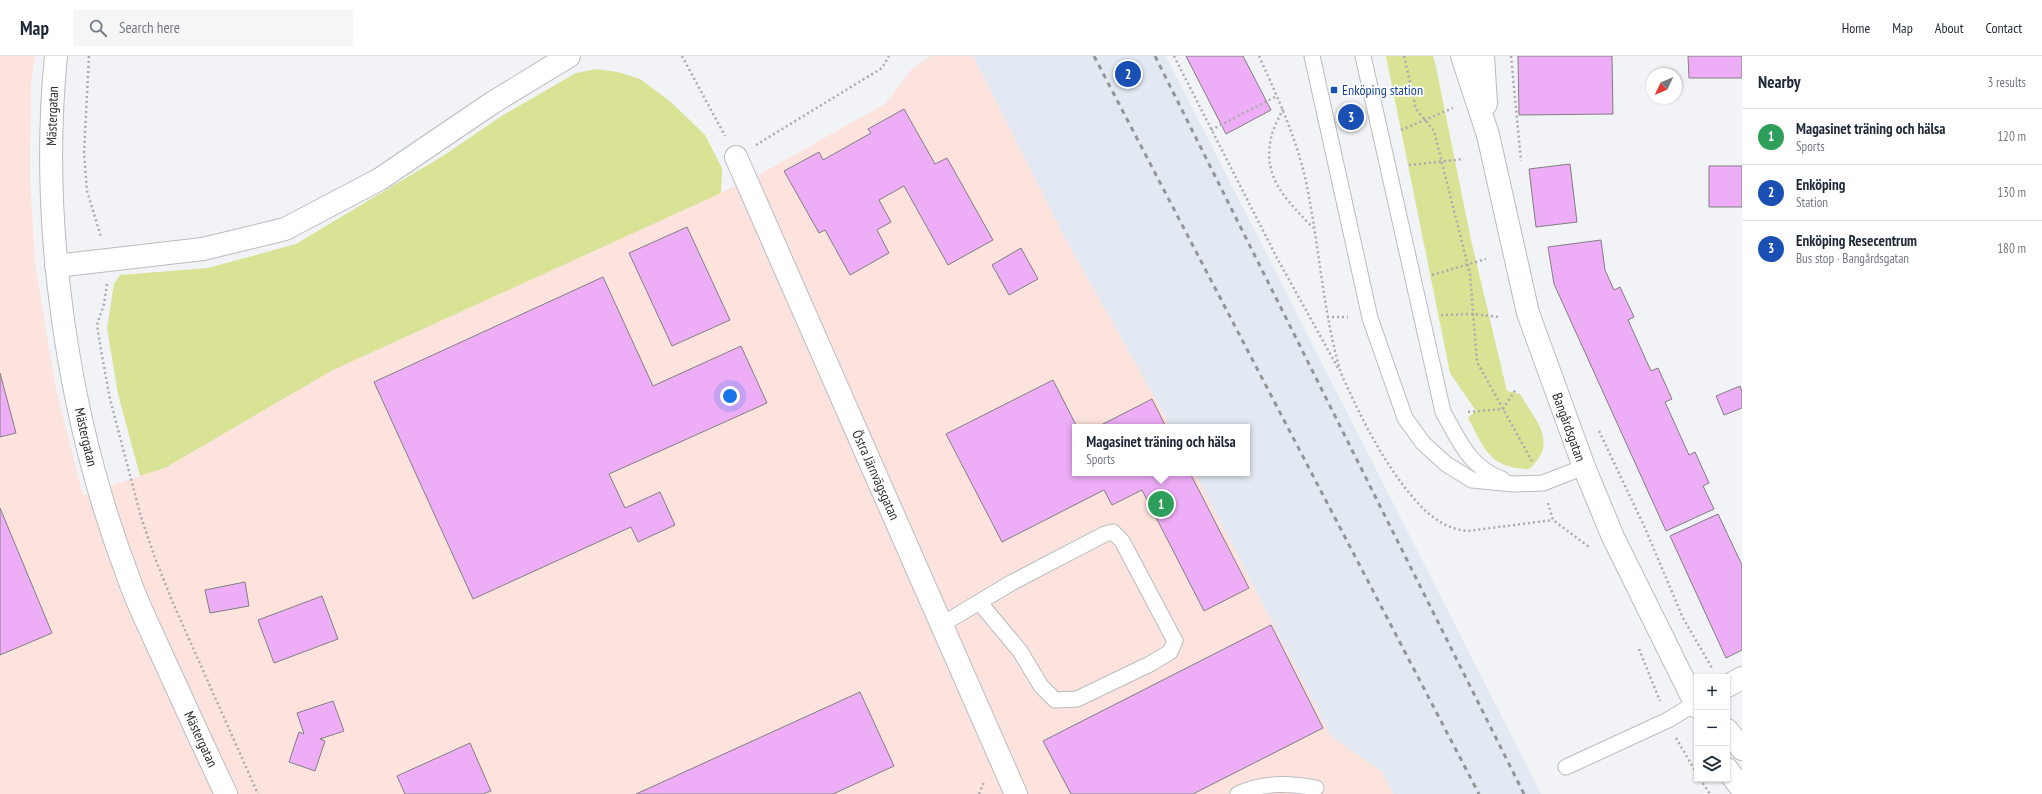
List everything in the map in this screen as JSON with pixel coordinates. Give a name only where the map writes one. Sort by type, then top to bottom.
[{"type":"main road","name":"Mästergatan","points":[[56,56],[53,87],[50,179],[56,266],[73,383],[99,491],[129,580],[226,794]]},
{"type":"main road","points":[[56,266],[203,249],[285,229],[380,179],[486,106],[569,56]]},
{"type":"main road","name":"Bangårdsgatan","points":[[1462,56],[1488,135],[1528,313],[1584,467],[1613,537],[1694,698]]},
{"type":"main road","name":"Bangårdsgatan","points":[[1483,56],[1488,135]]},
{"type":"main road","name":"Östra Järnvägsgatan","points":[[736,157],[1016,794]]},
{"type":"main road","points":[[1730,678],[1742,678]]},
{"type":"main road","points":[[1730,734],[1742,749]]},
{"type":"main road","points":[[1730,774],[1742,789]]},
{"type":"lane","points":[[1312,56],[1370,318],[1405,418],[1423,443],[1446,464],[1472,480],[1514,484],[1543,483],[1584,467]]},
{"type":"lane","points":[[1363,56],[1443,412],[1470,458],[1488,474],[1514,484]]},
{"type":"lane","points":[[941,624],[979,602],[1058,558],[1105,534],[1113,532],[1122,541],[1175,641],[1170,652],[1150,664],[1077,699],[1055,700],[1041,686],[1020,651],[979,602]]},
{"type":"lane","points":[[1566,767],[1668,720],[1694,706]]},
{"type":"lane","points":[[1238,794],[1253,787],[1290,783],[1316,788]]},
{"type":"path","points":[[89,56],[84,153],[87,191],[100,232],[105,260],[106,284],[104,304],[97,325],[110,399],[138,504],[155,558],[173,603],[258,794]]},
{"type":"path","points":[[682,56],[736,157],[882,68],[889,56]]},
{"type":"path","points":[[1174,56],[1277,258],[1340,372]]},
{"type":"path","points":[[1404,56],[1416,109],[1434,131],[1468,264],[1477,362],[1543,483],[1553,520],[1595,551]]},
{"type":"path","points":[[1511,56],[1521,165]]},
{"type":"path","points":[[1211,130],[1277,96]]},
{"type":"path","points":[[1396,132],[1454,108]]},
{"type":"path","points":[[1283,109],[1271,137],[1269,156],[1271,171],[1279,190],[1314,229]]},
{"type":"path","points":[[1403,165],[1464,159]]},
{"type":"path","points":[[1425,277],[1486,259]]},
{"type":"path","points":[[1503,409],[1516,389]]},
{"type":"path","points":[[1469,413],[1503,409]]},
{"type":"path","points":[[1598,428],[1645,528],[1683,618],[1718,674]]},
{"type":"path","points":[[1636,642],[1682,751],[1694,769]]},
{"type":"path","points":[[1702,782],[1710,794]]},
{"type":"shaded area","points":[[0,56],[35,56],[31,84],[30,179],[35,264],[56,390],[83,495],[165,468],[331,371],[753,178],[885,104],[912,69],[931,56],[973,56],[1065,238],[1169,424],[1072,424],[1072,476],[1197,476],[1331,736],[1382,772],[1393,794],[0,794]]},
{"type":"shaded area","points":[[973,56],[1166,56],[1541,794],[1393,794],[1381,772],[1331,736],[1197,476],[1250,476],[1250,424],[1169,424],[1065,238]]},
{"type":"green space","points":[[1386,56],[1433,56],[1471,240],[1507,391],[1520,394],[1542,432],[1544,441],[1542,450],[1538,459],[1529,469],[1505,465],[1490,455],[1479,439],[1468,418],[1476,411],[1450,373]]},
{"type":"green space","points":[[597,69],[618,72],[640,79],[671,102],[705,135],[722,168],[721,193],[331,371],[165,468],[140,476],[118,394],[107,328],[114,284],[120,275],[208,268],[296,244],[446,154],[500,117],[576,73]]},
{"type":"building","points":[[1186,56],[1243,56],[1271,110],[1226,134]]},
{"type":"building","points":[[1518,56],[1612,56],[1613,114],[1519,115]]},
{"type":"building","points":[[1688,56],[1742,56],[1742,78],[1689,78]]},
{"type":"building","points":[[904,109],[935,164],[947,158],[993,240],[948,265],[904,186],[879,200],[891,222],[877,230],[889,253],[850,275],[825,230],[819,233],[784,171],[819,152],[823,160],[871,133],[868,129]]},
{"type":"building","points":[[1570,164],[1577,222],[1536,227],[1529,169]]},
{"type":"building","points":[[1709,166],[1742,166],[1742,207],[1709,207]]},
{"type":"building","points":[[687,227],[730,320],[672,346],[629,253]]},
{"type":"building","points":[[1601,240],[1605,270],[1614,290],[1620,287],[1634,317],[1628,320],[1651,371],[1658,368],[1672,399],[1665,402],[1689,455],[1695,452],[1709,483],[1703,486],[1714,509],[1666,531],[1554,284],[1548,247]]},
{"type":"building","points":[[1021,248],[1038,279],[1009,295],[992,265]]},
{"type":"building","points":[[603,277],[653,386],[741,346],[767,403],[609,474],[625,508],[660,492],[675,525],[638,542],[631,527],[473,599],[374,382]]},
{"type":"building","points":[[0,373],[16,433],[0,437]]},
{"type":"building","points":[[1053,380],[1075,424],[1072,424],[1072,476],[1192,476],[1249,588],[1204,611],[1142,490],[1112,505],[1104,490],[1002,542],[946,434]]},
{"type":"building","points":[[1740,386],[1742,392],[1742,408],[1724,415],[1716,396]]},
{"type":"building","points":[[1152,399],[1164,424],[1103,424]]},
{"type":"building","points":[[0,508],[52,633],[0,655]]},
{"type":"building","points":[[1718,514],[1742,565],[1742,650],[1726,658],[1670,536]]},
{"type":"building","points":[[245,582],[249,606],[210,613],[205,590]]},
{"type":"building","points":[[322,596],[338,639],[274,663],[258,620]]},
{"type":"building","points":[[1271,625],[1323,728],[1193,794],[1071,794],[1043,741]]},
{"type":"building","points":[[860,692],[894,766],[833,794],[636,794]]},
{"type":"building","points":[[333,701],[344,731],[320,739],[325,741],[315,771],[289,762],[299,732],[304,734],[297,713]]},
{"type":"building","points":[[470,743],[491,791],[483,794],[405,794],[397,776]]},
{"type":"railway","points":[[1094,56],[1479,794]]},
{"type":"railway","points":[[1155,56],[1524,794]]},
{"type":"place","name":"Enköping","points":[[1128,74]]},
{"type":"place","name":"Enköping station","points":[[1334,90]]},
{"type":"place","name":"Enköping Resecentrum","points":[[1351,117]]},
{"type":"place","name":"Magasinet träning och hälsa","points":[[1161,504]]}]
